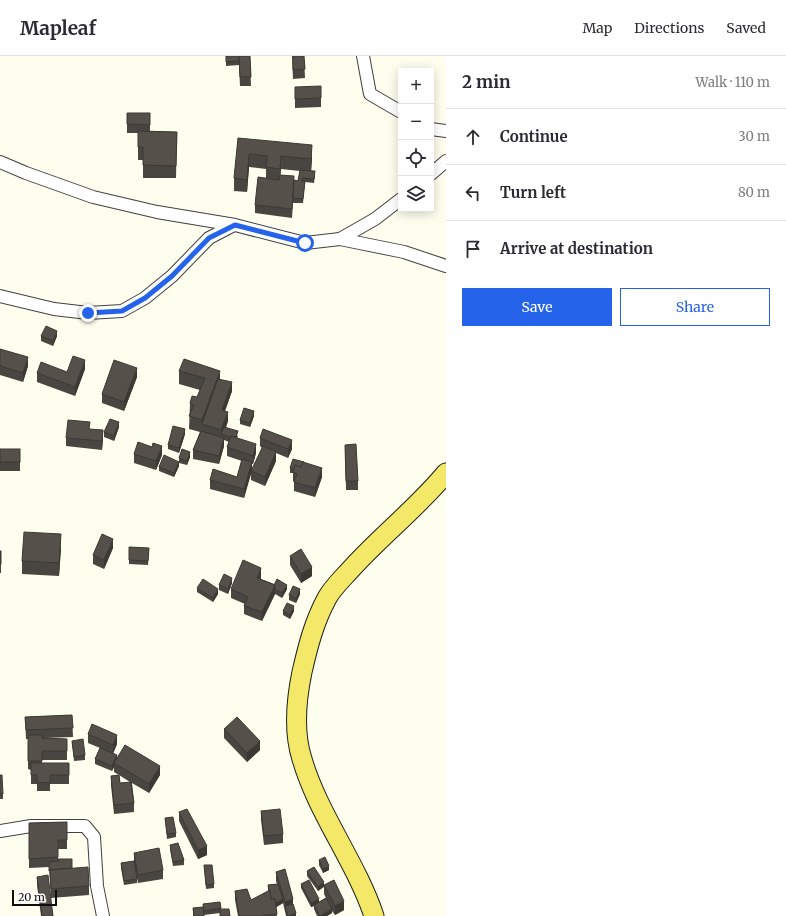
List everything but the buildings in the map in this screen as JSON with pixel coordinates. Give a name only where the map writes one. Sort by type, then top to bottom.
[{"type":"main road","points":[[374,916],[354,871],[318,798],[302,760],[296,732],[297,706],[301,680],[314,625],[328,597],[367,551],[446,473]]},
{"type":"street","points":[[363,56],[370,94],[398,110]]},
{"type":"street","points":[[434,129],[446,131]]},
{"type":"street","points":[[434,171],[446,161]]},
{"type":"street","points":[[0,162],[26,174],[93,197],[156,212],[235,225],[305,243],[340,239],[404,252],[446,266]]},
{"type":"street","points":[[340,239],[375,219],[398,201]]},
{"type":"street","points":[[0,296],[54,309],[88,313],[122,311],[145,298],[172,276],[209,238],[235,225]]},
{"type":"street","points":[[0,831],[31,826],[85,826],[94,837],[97,886],[103,916]]},
{"type":"route","points":[[88,313],[122,311],[145,298],[172,276],[209,238],[235,225],[305,243]]}]
